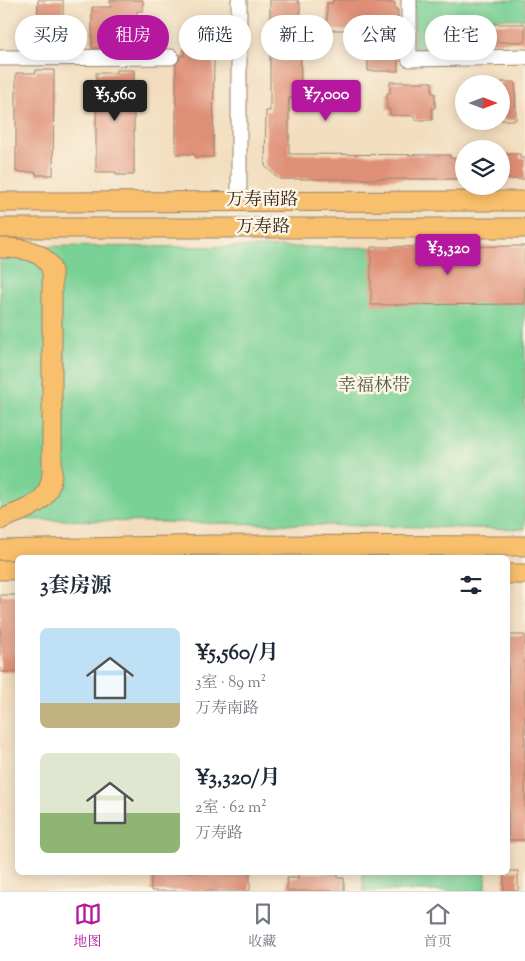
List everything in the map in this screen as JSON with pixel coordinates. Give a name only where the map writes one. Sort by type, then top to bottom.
[{"type":"main road","name":"万寿南路","points":[[0,202],[525,202]]},
{"type":"main road","points":[[374,228],[525,202]]},
{"type":"main road","name":"万寿路","points":[[0,228],[525,228]]},
{"type":"main road","points":[[0,248],[30,250],[49,263],[52,271],[52,474],[51,486],[39,502],[0,520]]},
{"type":"main road","points":[[8,550],[212,545],[524,546]]},
{"type":"main road","points":[[494,555],[524,546]]},
{"type":"main road","points":[[0,570],[15,570]]},
{"type":"main road","points":[[510,574],[525,574]]},
{"type":"street","points":[[238,201],[239,0]]},
{"type":"street","points":[[409,0],[409,59],[525,57]]},
{"type":"street","points":[[0,58],[171,57]]},
{"type":"green space","points":[[414,0],[525,0],[525,19],[497,18],[497,15],[425,15],[425,50],[415,50]]},
{"type":"green space","name":"幸福林带","points":[[0,246],[525,248],[525,529],[0,519]]},
{"type":"green space","points":[[363,875],[486,875],[486,891],[363,891]]},
{"type":"building","points":[[38,0],[63,0],[63,15],[38,15]]},
{"type":"building","points":[[110,0],[143,0],[143,11],[137,11],[137,15],[97,15],[97,48],[92,48],[92,7],[111,7]]},
{"type":"building","points":[[270,0],[298,0],[298,3],[300,3],[300,15],[270,15]]},
{"type":"building","points":[[333,0],[377,0],[377,3],[395,3],[395,10],[398,10],[398,15],[343,15],[343,30],[333,30],[333,15],[327,15],[327,3],[333,3]]},
{"type":"building","points":[[497,24],[525,24],[525,42],[497,42]]},
{"type":"building","points":[[214,60],[213,157],[195,157],[195,154],[176,154],[176,65],[179,61]]},
{"type":"building","points":[[270,60],[301,60],[301,92],[297,92],[297,98],[289,98],[289,154],[450,155],[450,158],[455,158],[455,179],[279,179],[265,166],[266,111],[270,111]]},
{"type":"building","points":[[368,60],[398,60],[398,71],[368,71]]},
{"type":"building","points":[[36,70],[54,70],[53,175],[36,175],[36,172],[16,172],[16,73],[36,73]]},
{"type":"building","points":[[116,70],[134,70],[134,175],[116,175],[116,172],[96,172],[96,73],[116,73]]},
{"type":"building","points":[[390,82],[432,82],[432,93],[435,93],[435,108],[432,108],[432,120],[415,120],[415,116],[390,115],[390,109],[387,109],[387,93],[390,93]]},
{"type":"building","points":[[510,82],[515,82],[516,120],[510,120]]},
{"type":"building","points":[[510,154],[520,154],[520,158],[525,158],[525,179],[510,179]]},
{"type":"building","points":[[525,246],[525,304],[371,305],[371,247]]},
{"type":"building","points":[[0,595],[15,595],[15,672],[0,672]]},
{"type":"building","points":[[510,635],[525,635],[525,840],[510,840]]},
{"type":"building","points":[[510,871],[518,871],[518,891],[504,891],[504,875],[510,875]]},
{"type":"building","points":[[151,875],[250,875],[250,891],[151,891]]},
{"type":"building","points":[[298,875],[338,875],[338,878],[344,878],[344,891],[287,891],[287,878],[298,878]]}]
